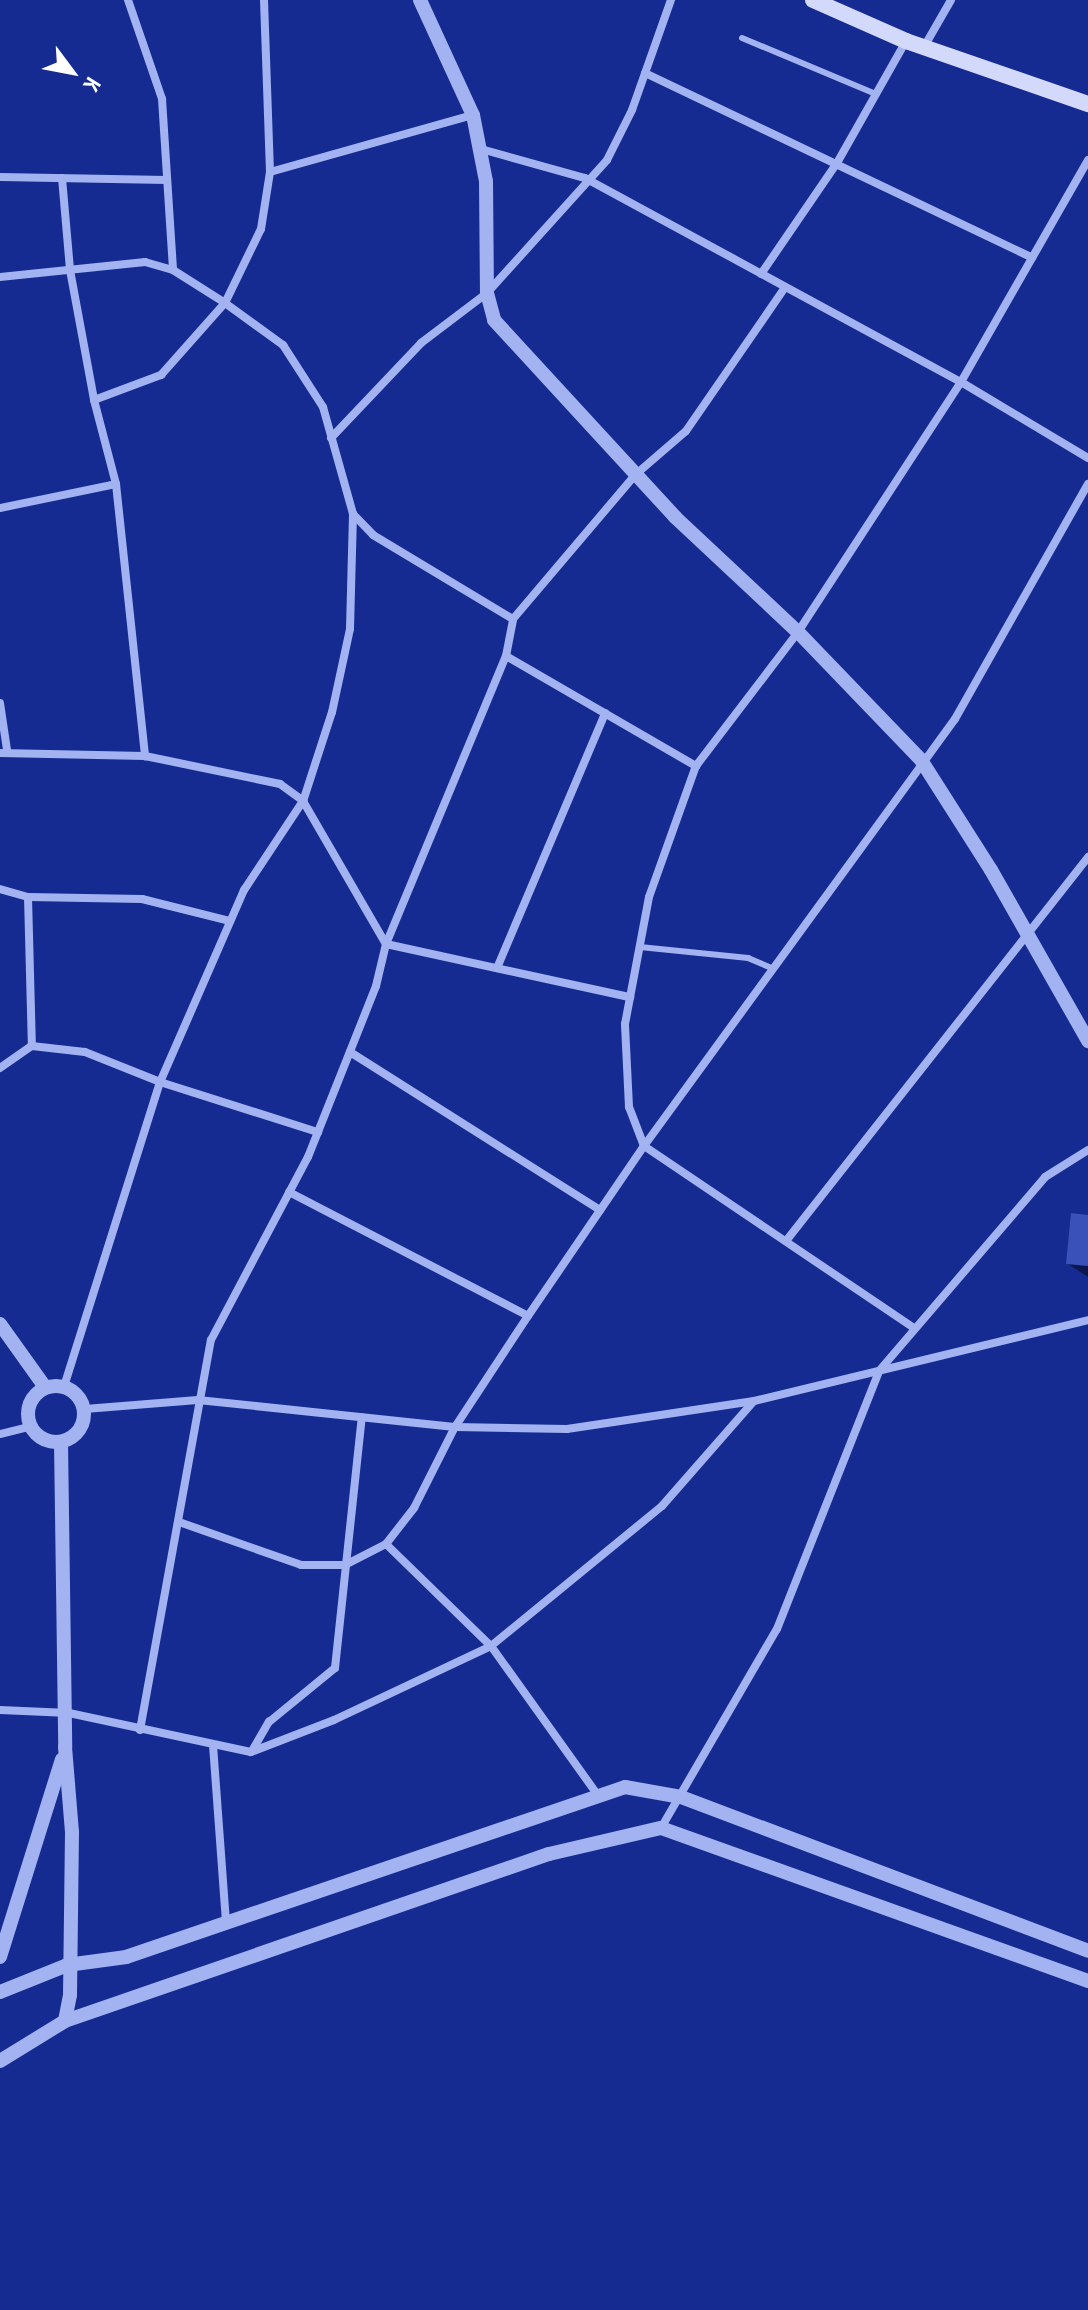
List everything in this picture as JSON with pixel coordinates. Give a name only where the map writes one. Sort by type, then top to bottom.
[{"type":"main road","points":[[813,0],[906,41],[1088,104]]},
{"type":"street","points":[[128,0],[162,99],[173,270]]},
{"type":"street","points":[[94,400],[161,375],[225,303],[261,229],[270,172],[264,0]]},
{"type":"street","points":[[420,0],[473,115],[481,149],[486,181],[487,293],[494,320],[635,475],[798,632],[921,760],[1088,1041]]},
{"type":"street","points":[[331,438],[421,343],[487,293],[585,178],[607,160],[645,73],[671,0]]},
{"type":"street","points":[[924,47],[951,0]]},
{"type":"street","points":[[761,274],[837,163],[906,41]]},
{"type":"street","points":[[645,73],[1032,258]]},
{"type":"street","points":[[270,172],[473,115]]},
{"type":"street","points":[[481,149],[585,178],[784,289],[961,382],[1088,458]]},
{"type":"street","points":[[914,1328],[644,1146],[629,1107],[625,1024],[649,897],[696,766],[798,632],[961,382],[1088,160]]},
{"type":"street","points":[[0,177],[167,180]]},
{"type":"street","points":[[62,178],[70,270],[94,400],[116,484],[145,756]]},
{"type":"street","points":[[0,277],[145,262],[173,270],[225,303],[283,345],[323,407],[353,514],[350,629],[332,712],[303,801],[244,890],[160,1082],[64,1386]]},
{"type":"street","points":[[140,1730],[211,1340],[318,1132],[350,1052],[386,944],[506,656],[513,619],[635,475],[686,431],[784,289]]},
{"type":"street","points":[[0,508],[116,484]]},
{"type":"street","points":[[179,1522],[301,1565],[345,1565],[386,1544],[414,1508],[455,1427],[644,1146],[769,967],[921,760],[955,719],[1088,484]]},
{"type":"street","points":[[353,514],[373,535],[513,619]]},
{"type":"street","points":[[506,656],[696,766]]},
{"type":"street","points":[[0,703],[4,752],[145,756],[280,784],[303,801],[386,944],[630,997]]},
{"type":"street","points":[[497,968],[605,713]]},
{"type":"street","points":[[786,1241],[1088,857]]},
{"type":"street","points":[[0,889],[28,897],[142,899],[230,921]]},
{"type":"street","points":[[28,897],[32,1046]]},
{"type":"street","points":[[0,1068],[32,1046],[85,1052],[160,1082],[318,1132]]},
{"type":"street","points":[[350,1052],[600,1210]]},
{"type":"street","points":[[661,1828],[777,1629],[879,1371],[1045,1177],[1088,1150]]},
{"type":"street","points":[[289,1192],[528,1316]]},
{"type":"street","points":[[85,1409],[198,1400],[455,1427],[567,1429],[754,1401],[1088,1320]]},
{"type":"street","points":[[0,1324],[45,1387]]},
{"type":"street","points":[[64,1386],[78,1395],[85,1409],[77,1433],[61,1442],[43,1439],[31,1426],[28,1408],[45,1387],[64,1386]]},
{"type":"street","points":[[0,1710],[69,1713],[251,1752],[334,1720],[491,1646],[662,1506],[754,1401]]},
{"type":"street","points":[[251,1752],[269,1722],[335,1668],[362,1417]]},
{"type":"street","points":[[0,1434],[31,1426]]},
{"type":"street","points":[[0,1957],[65,1747],[69,1713],[61,1442]]},
{"type":"street","points":[[386,1544],[491,1646],[599,1797]]},
{"type":"street","points":[[213,1745],[226,1924]]},
{"type":"street","points":[[65,1747],[72,1832],[67,1965],[70,1995],[65,2021]]},
{"type":"street","points":[[0,1992],[67,1965],[126,1957],[625,1787],[681,1797],[1088,1951]]},
{"type":"street","points":[[0,2061],[65,2021],[549,1854],[661,1828],[1088,1981]]},
{"type":"lane","points":[[742,38],[876,94]]},
{"type":"lane","points":[[640,947],[748,958],[769,967]]},
{"type":"building","points":[[1071,1213],[1088,1215],[1088,1266],[1066,1264]]}]
